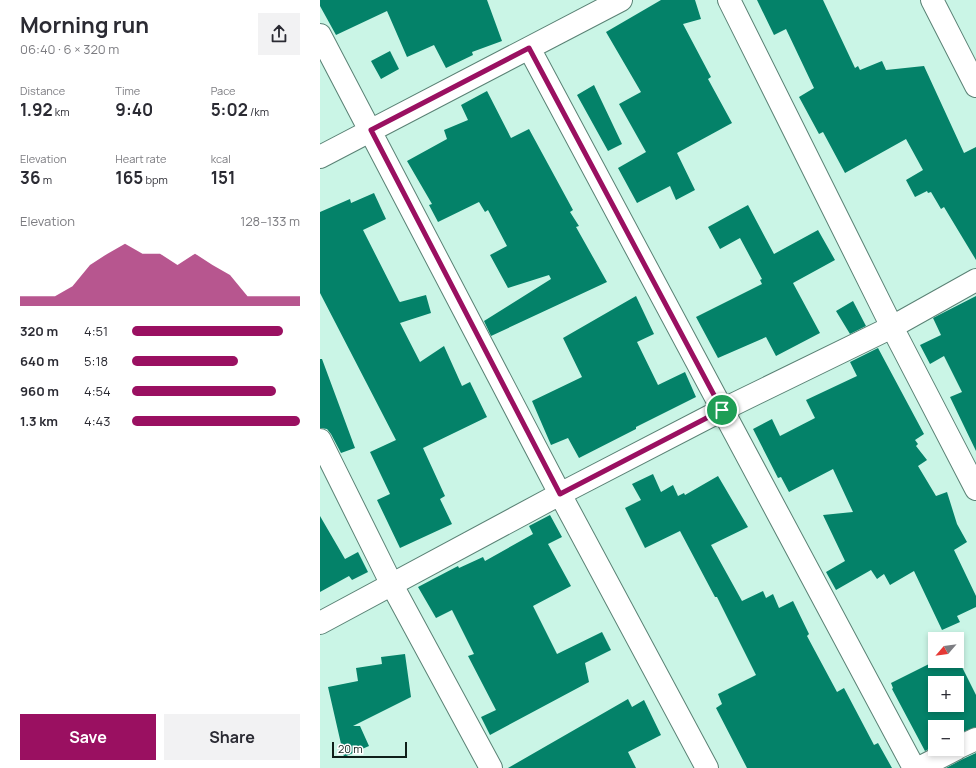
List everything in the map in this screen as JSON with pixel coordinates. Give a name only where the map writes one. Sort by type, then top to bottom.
[{"type":"street","points":[[320,157],[622,0]]},
{"type":"street","points":[[729,0],[892,327],[976,489]]},
{"type":"street","points":[[932,0],[976,86]]},
{"type":"street","points":[[320,35],[560,494],[707,768]]},
{"type":"street","points":[[529,48],[914,768]]},
{"type":"street","points":[[320,623],[560,494],[722,410],[892,327],[976,280]]},
{"type":"street","points":[[320,440],[392,585],[491,768]]},
{"type":"street","points":[[964,745],[976,739]]},
{"type":"street","points":[[919,768],[942,756]]},
{"type":"building","points":[[320,0],[487,0],[502,41],[472,52],[473,55],[446,68],[434,45],[407,57],[387,11],[336,35],[320,6]]},
{"type":"building","points":[[661,0],[695,0],[701,19],[683,24],[711,77],[708,79],[732,123],[677,153],[695,190],[676,200],[670,186],[637,203],[618,168],[646,152],[619,104],[641,92],[606,32]]},
{"type":"building","points":[[757,0],[823,0],[855,68],[858,66],[860,70],[882,61],[886,70],[924,66],[964,153],[976,147],[976,260],[944,207],[941,209],[931,192],[928,193],[927,191],[915,197],[906,180],[923,170],[906,139],[845,173],[823,132],[819,134],[799,97],[814,88],[786,29],[774,35]]},
{"type":"building","points":[[390,51],[399,69],[381,79],[371,61]]},
{"type":"building","points":[[594,85],[622,144],[608,151],[577,95]]},
{"type":"building","points":[[487,91],[511,138],[529,129],[573,210],[570,212],[579,226],[576,227],[607,282],[491,336],[484,321],[551,279],[549,275],[508,288],[490,255],[507,246],[488,210],[485,212],[479,202],[438,222],[429,205],[432,204],[407,161],[447,139],[444,130],[468,120],[461,105]]},
{"type":"building","points":[[374,193],[386,219],[363,230],[399,301],[426,295],[431,313],[400,323],[420,362],[444,346],[462,386],[470,382],[487,417],[423,448],[445,496],[440,499],[452,524],[400,548],[377,500],[390,494],[370,452],[396,440],[320,293],[320,212],[350,199],[351,203]]},
{"type":"building","points":[[748,205],[774,254],[818,230],[835,260],[793,283],[820,333],[776,356],[766,337],[718,358],[696,317],[762,284],[760,280],[762,279],[740,238],[720,249],[708,227]]},
{"type":"building","points":[[636,296],[654,334],[637,342],[658,385],[685,372],[696,397],[579,458],[568,438],[551,445],[532,401],[582,377],[563,338]]},
{"type":"building","points":[[976,296],[976,451],[950,397],[962,392],[944,356],[930,364],[920,345],[941,335],[933,318]]},
{"type":"building","points":[[853,301],[866,326],[850,334],[836,311]]},
{"type":"building","points":[[878,348],[924,434],[915,440],[918,444],[916,446],[927,460],[918,466],[936,496],[947,492],[957,524],[967,542],[954,550],[976,596],[976,607],[957,616],[960,622],[942,630],[914,571],[890,585],[884,574],[877,579],[871,570],[836,590],[826,572],[845,561],[823,515],[853,512],[833,469],[789,492],[781,477],[778,478],[753,429],[772,419],[780,436],[815,418],[806,400],[857,376],[850,362]]},
{"type":"building","points":[[320,359],[322,359],[355,448],[341,453],[327,429],[320,428]]},
{"type":"building","points":[[653,474],[661,492],[673,485],[678,496],[684,493],[685,495],[718,476],[748,527],[711,545],[742,601],[763,591],[766,598],[773,594],[779,608],[793,601],[809,634],[807,636],[837,692],[844,688],[874,745],[878,743],[892,768],[747,768],[716,708],[722,704],[718,694],[756,675],[717,597],[715,597],[680,531],[645,548],[625,508],[641,500],[632,484]]},
{"type":"building","points":[[550,515],[562,537],[548,544],[571,586],[533,606],[557,654],[602,632],[611,650],[585,663],[589,682],[490,735],[481,717],[496,710],[468,656],[474,654],[452,610],[436,618],[418,587],[458,566],[459,568],[483,557],[485,561],[533,534],[529,526]]},
{"type":"building","points":[[320,516],[345,559],[358,552],[368,572],[352,580],[349,576],[320,592]]},
{"type":"building","points":[[405,654],[411,697],[353,726],[360,726],[369,746],[344,757],[328,687],[358,681],[356,668],[382,664],[381,657]]},
{"type":"building","points":[[928,664],[928,668],[962,668],[976,695],[976,727],[964,731],[964,720],[928,720],[928,750],[925,751],[892,689],[891,683]]},
{"type":"building","points":[[628,699],[632,707],[644,700],[661,735],[628,752],[636,768],[508,768]]},
{"type":"building","points":[[976,753],[976,768],[946,768],[963,759]]},
{"type":"route","points":[[529,48],[722,410],[560,494],[371,130],[529,48]]}]
